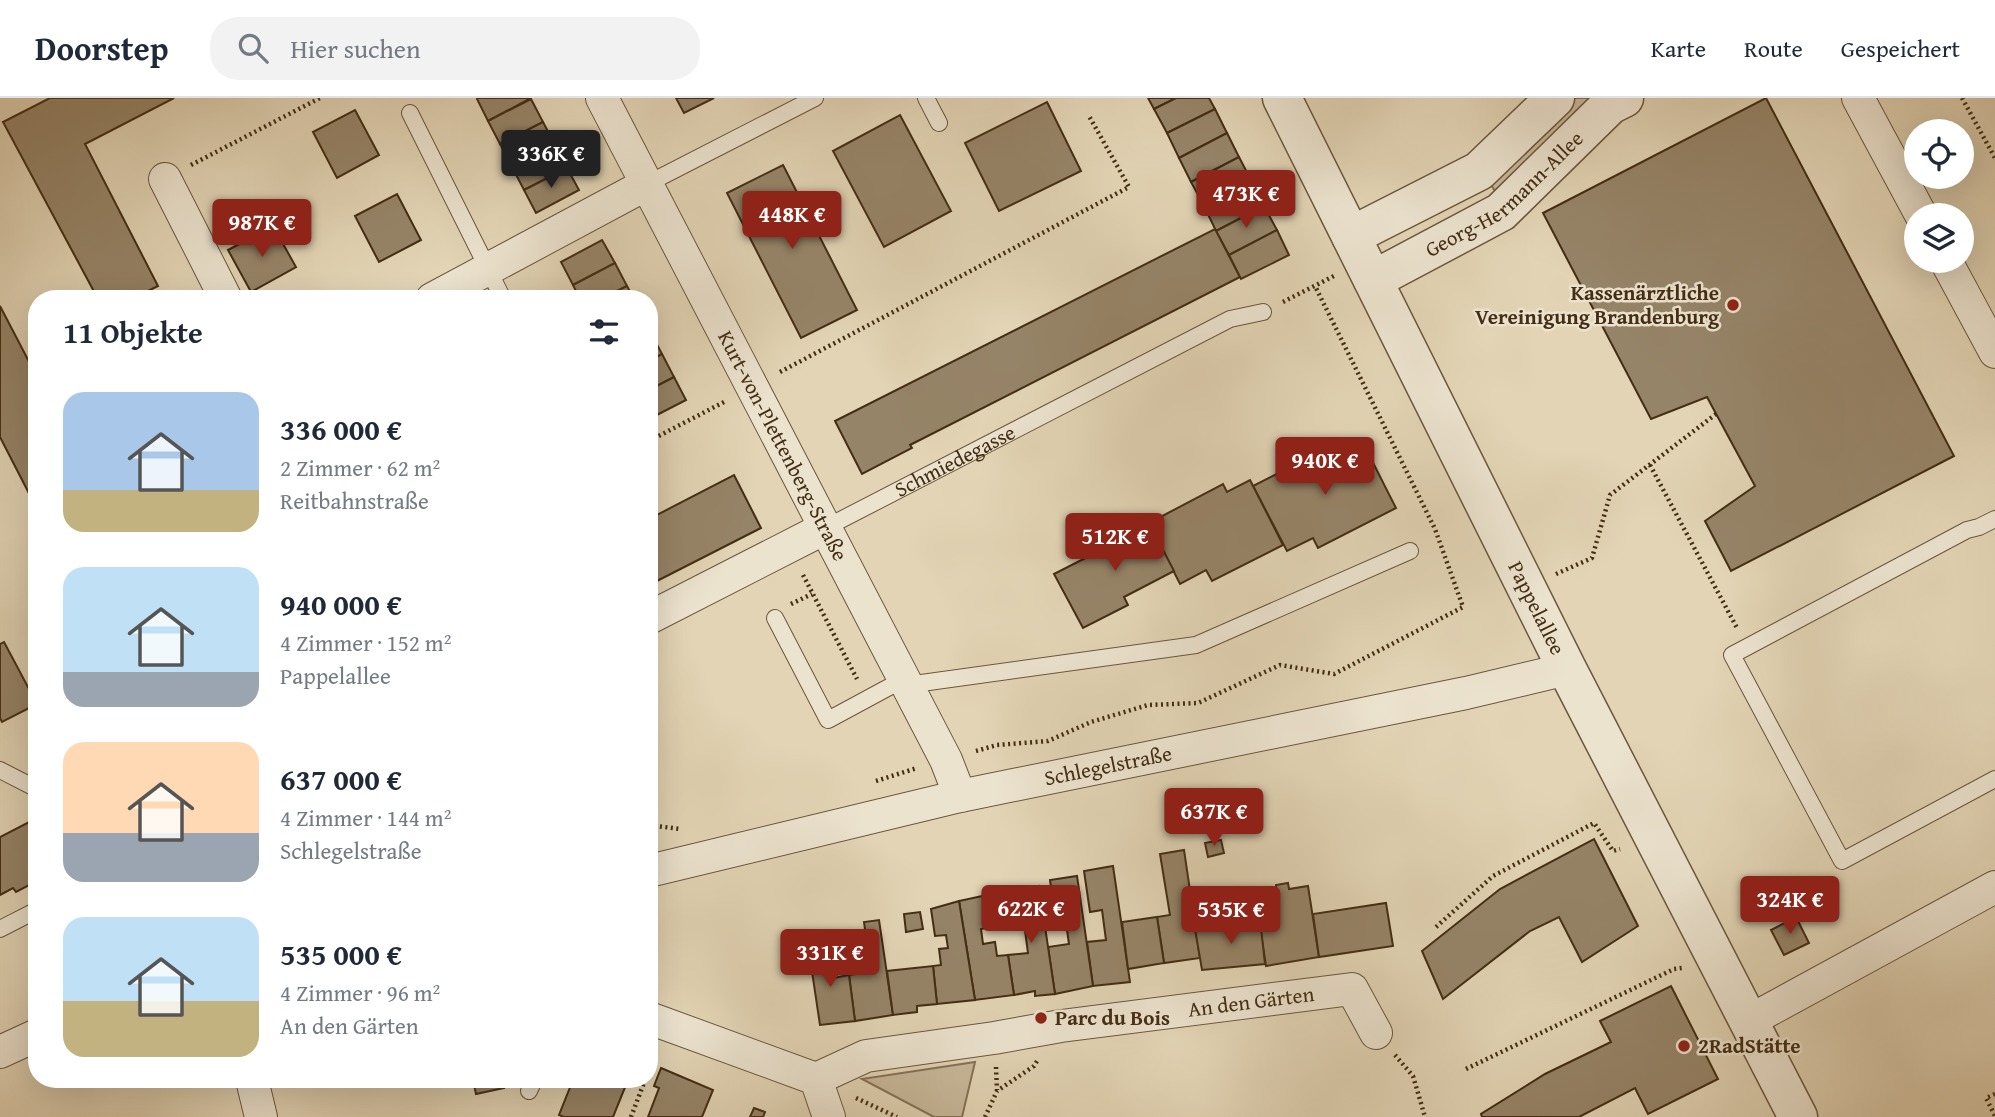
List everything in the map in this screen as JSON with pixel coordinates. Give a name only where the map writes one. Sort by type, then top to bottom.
[{"type":"street","name":"Kurt-von-Plettenberg-Straße","points":[[603,98],[827,527],[946,760],[960,796]]},
{"type":"street","name":"Pappelallee","points":[[1282,98],[1567,668],[1798,1117]]},
{"type":"street","name":"Georg-Hermann-Allee","points":[[1363,259],[1479,171],[1555,98]]},
{"type":"street","name":"Georg-Hermann-Allee","points":[[1363,259],[1501,212],[1610,105],[1624,98]]},
{"type":"street","points":[[1858,98],[1915,203]]},
{"type":"street","points":[[165,179],[221,290]]},
{"type":"street","points":[[450,290],[647,184]]},
{"type":"street","points":[[1952,273],[1995,352]]},
{"type":"street","name":"Schmiedegasse","points":[[658,613],[827,527]]},
{"type":"street","name":"Schlegelstraße","points":[[658,869],[960,796],[1466,693],[1567,668]]},
{"type":"street","points":[[1749,1021],[1995,887]]},
{"type":"street","name":"An den Gärten","points":[[816,1079],[866,1056],[1061,1026],[1352,989],[1376,1033]]},
{"type":"street","points":[[658,1021],[816,1079],[829,1117]]},
{"type":"street","points":[[0,1052],[28,1039]]},
{"type":"street","points":[[254,1088],[261,1117]]},
{"type":"lane","points":[[647,184],[815,98]]},
{"type":"lane","points":[[926,98],[939,123]]},
{"type":"lane","points":[[410,113],[499,290]]},
{"type":"lane","name":"Schmiedegasse","points":[[827,527],[1230,319],[1263,312]]},
{"type":"lane","points":[[1995,519],[1967,530],[1732,655],[1842,861],[1995,779]]},
{"type":"lane","points":[[775,618],[828,719],[905,682],[1196,645],[1410,551]]},
{"type":"lane","points":[[0,771],[28,785]]},
{"type":"lane","points":[[0,929],[28,915]]},
{"type":"path","points":[[165,179],[320,98]]},
{"type":"path","points":[[1962,98],[1995,158]]},
{"type":"path","points":[[658,436],[1129,187],[1089,117]]},
{"type":"path","points":[[1263,312],[1363,259]]},
{"type":"path","points":[[1527,587],[1592,558],[1610,495],[1716,414]]},
{"type":"path","points":[[1650,465],[1747,647]]},
{"type":"path","points":[[788,547],[867,698]]},
{"type":"path","points":[[1436,927],[1493,876],[1594,823],[1614,851],[1654,836]]},
{"type":"path","points":[[1466,1069],[1674,969],[1721,967]]},
{"type":"path","points":[[985,1117],[997,1091],[1034,1066],[1061,1026]]},
{"type":"path","points":[[1376,1033],[1413,1076],[1425,1117]]},
{"type":"path","points":[[631,1117],[642,1088]]},
{"type":"path","points":[[1995,1094],[1986,1098],[1995,1116]]},
{"type":"shaded area","points":[[1573,98],[1598,98],[1498,196],[1488,180]]},
{"type":"shaded area","points":[[975,1062],[962,1117],[934,1117],[862,1079]]},
{"type":"building","points":[[50,98],[174,98],[85,144],[158,286],[150,290],[93,290],[3,122]]},
{"type":"building","points":[[478,98],[531,98],[488,121],[477,99]]},
{"type":"building","points":[[676,98],[714,98],[684,113]]},
{"type":"building","points":[[1148,98],[1176,98],[1154,109]]},
{"type":"building","points":[[1176,98],[1209,98],[1215,109],[1167,133],[1154,109]]},
{"type":"building","name":"Kassenärztliche Vereinigung Brandenburg","points":[[1766,98],[1954,456],[1731,571],[1705,521],[1755,486],[1707,397],[1651,419],[1543,213]]},
{"type":"building","points":[[531,99],[543,122],[500,144],[488,121]]},
{"type":"building","points":[[1047,102],[1081,171],[999,211],[965,143]]},
{"type":"building","points":[[1215,109],[1227,133],[1179,158],[1167,133]]},
{"type":"building","points":[[355,110],[379,155],[337,178],[313,132]]},
{"type":"building","points":[[900,115],[951,211],[884,247],[833,151]]},
{"type":"building","points":[[543,122],[555,145],[512,167],[500,144]]},
{"type":"building","points":[[1227,133],[1239,157],[1191,182],[1179,158]]},
{"type":"building","points":[[555,145],[567,168],[524,190],[512,167]]},
{"type":"building","points":[[1239,157],[1252,182],[1204,206],[1191,182]]},
{"type":"building","points":[[783,165],[857,310],[801,338],[727,193]]},
{"type":"building","points":[[567,168],[579,190],[536,213],[524,190]]},
{"type":"building","points":[[1252,182],[1264,206],[1216,231],[1204,206]]},
{"type":"building","points":[[397,194],[421,240],[379,262],[355,216]]},
{"type":"building","points":[[1264,206],[1277,230],[1229,255],[1216,231]]},
{"type":"building","points":[[273,226],[296,267],[250,290],[228,250]]},
{"type":"building","points":[[1215,229],[1240,277],[910,445],[912,448],[862,474],[835,421]]},
{"type":"building","points":[[1277,230],[1289,255],[1241,279],[1229,255]]},
{"type":"building","points":[[602,240],[615,263],[573,285],[561,262]]},
{"type":"building","points":[[615,263],[627,286],[619,290],[576,290],[573,285]]},
{"type":"building","points":[[0,306],[28,360],[28,491],[0,437]]},
{"type":"building","points":[[662,354],[674,377],[658,385],[658,356]]},
{"type":"building","points":[[674,377],[686,400],[658,414],[658,385]]},
{"type":"building","points":[[1361,439],[1396,508],[1318,548],[1313,538],[1287,551],[1253,486],[1326,449],[1330,455]]},
{"type":"building","points":[[734,475],[761,528],[658,580],[658,514]]},
{"type":"building","points":[[1250,480],[1283,545],[1212,581],[1206,570],[1180,584],[1149,523],[1223,484],[1227,492]]},
{"type":"building","points":[[1145,515],[1174,571],[1124,597],[1128,605],[1083,628],[1054,574],[1117,542],[1112,532]]},
{"type":"building","points":[[4,642],[28,687],[28,709],[2,722],[0,718],[0,644]]},
{"type":"building","points":[[28,823],[28,886],[16,892],[13,888],[0,895],[0,837]]},
{"type":"building","points":[[1594,839],[1638,926],[1582,962],[1559,917],[1530,931],[1443,999],[1422,951],[1500,889]]},
{"type":"building","points":[[1221,840],[1224,853],[1208,857],[1205,843]]},
{"type":"building","points":[[1184,850],[1200,958],[1164,963],[1157,917],[1170,915],[1160,854]]},
{"type":"building","points":[[1113,866],[1130,982],[1093,986],[1087,942],[1106,940],[1102,910],[1090,912],[1084,871]]},
{"type":"building","points":[[1077,876],[1093,986],[1055,994],[1048,947],[1069,944],[1065,916],[1055,917],[1050,880]]},
{"type":"building","points":[[1288,883],[1289,889],[1308,886],[1319,957],[1266,966],[1255,893],[1276,890],[1276,885]]},
{"type":"building","points":[[1039,886],[1055,994],[1035,996],[1035,991],[1014,995],[1008,955],[1028,953],[1024,923],[1013,925],[1008,891]]},
{"type":"building","points":[[987,895],[991,927],[981,929],[983,944],[995,942],[997,956],[1008,955],[1014,995],[975,1000],[959,901]]},
{"type":"building","points":[[959,901],[975,1000],[937,1004],[933,966],[941,965],[939,949],[948,948],[946,935],[935,936],[931,909]]},
{"type":"building","points":[[1386,903],[1393,946],[1319,957],[1313,914]]},
{"type":"building","points":[[920,912],[923,929],[906,932],[904,914]]},
{"type":"building","points":[[1157,917],[1164,963],[1128,969],[1122,922]]},
{"type":"building","points":[[1796,917],[1809,943],[1784,955],[1771,930]]},
{"type":"building","points":[[879,920],[893,1015],[855,1021],[849,975],[871,972],[864,922]]},
{"type":"building","points":[[1260,920],[1265,964],[1202,970],[1195,929]]},
{"type":"building","points":[[821,935],[828,979],[849,975],[855,1021],[820,1025],[807,938]]},
{"type":"building","points":[[933,966],[937,1004],[917,1006],[917,1012],[893,1015],[887,971]]},
{"type":"building","points":[[1671,986],[1718,1079],[1648,1114],[1635,1088],[1579,1117],[1482,1117],[1481,1114],[1545,1074],[1611,1042],[1600,1021]]},
{"type":"building","points":[[661,1068],[713,1090],[702,1117],[648,1117],[659,1088],[658,1076]]},
{"type":"building","points":[[475,1088],[504,1088],[476,1094]]},
{"type":"building","points":[[570,1088],[625,1088],[613,1117],[559,1115]]},
{"type":"building","points":[[754,1108],[765,1112],[763,1117],[750,1117]]},
{"type":"place","name":"Kassenärztliche Vereinigung Brandenburg","points":[[1733,305]]},
{"type":"place","name":"Parc du Bois","points":[[1041,1018]]},
{"type":"place","name":"2RadStätte","points":[[1684,1046]]}]
